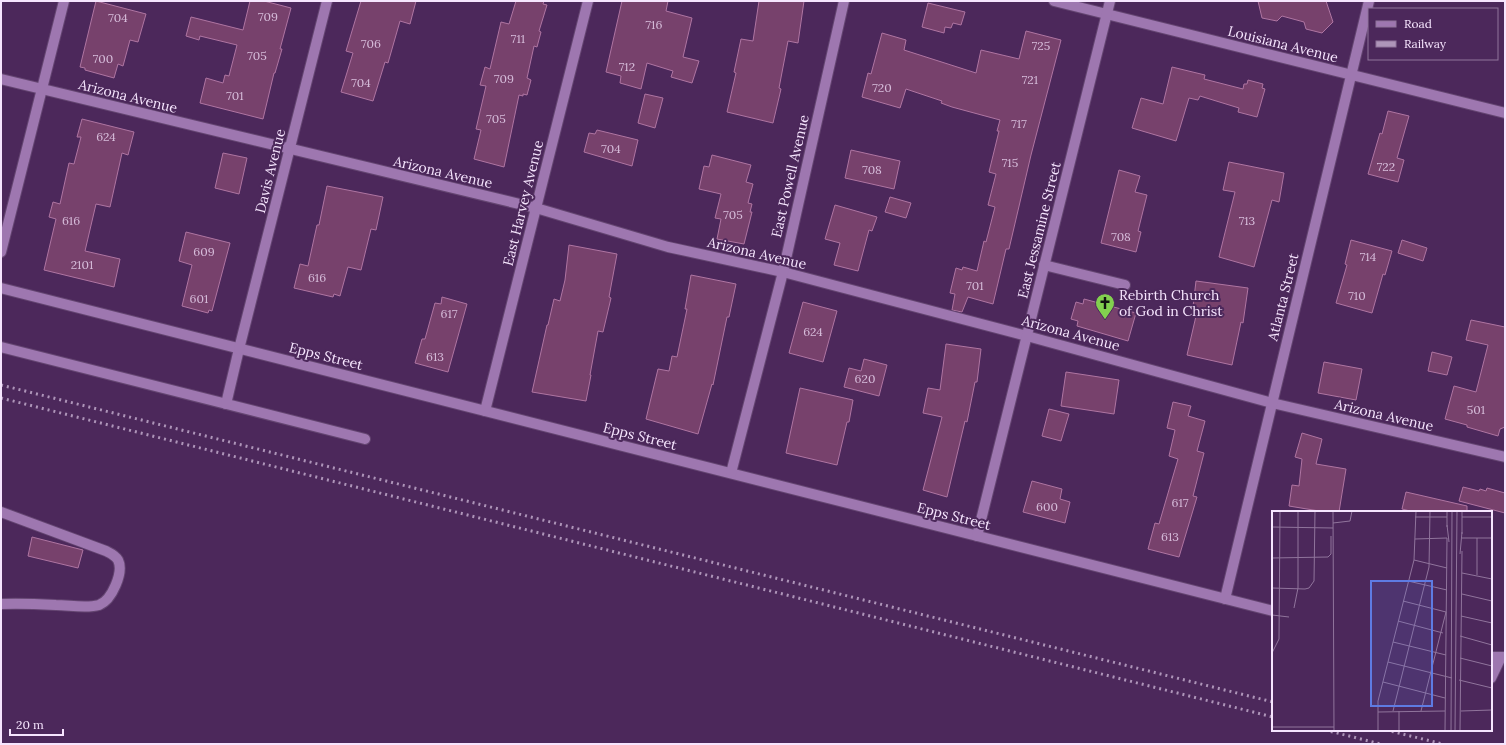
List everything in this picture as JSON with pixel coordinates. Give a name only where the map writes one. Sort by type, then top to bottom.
[{"type":"street","points":[[1,252],[64,1]]},
{"type":"street","name":"Davis Avenue","points":[[226,404],[327,1]]},
{"type":"street","name":"East Harvey Avenue","points":[[485,411],[588,1]]},
{"type":"street","name":"East Powell Avenue","points":[[731,474],[782,272],[844,1]]},
{"type":"street","name":"Louisiana Avenue","points":[[1054,1],[1505,113]]},
{"type":"street","name":"East Jessamine Street","points":[[977,536],[1110,1]]},
{"type":"street","name":"Atlanta Street","points":[[1225,599],[1369,1]]},
{"type":"street","name":"Arizona Avenue","points":[[1,79],[289,150],[536,208],[668,247],[782,272],[1027,336],[1272,403],[1505,457]]},
{"type":"street","points":[[1044,265],[1125,285]]},
{"type":"street","name":"Epps Street","points":[[1,288],[1272,611]]},
{"type":"street","points":[[1,347],[365,440]]},
{"type":"street","points":[[1,512],[106,551],[115,556],[119,561],[120,568],[113,590],[107,600],[99,605],[87,606],[26,603],[1,604]]},
{"type":"street","points":[[1492,675],[1499,657]]},
{"type":"building","points":[[96,1],[146,14],[138,42],[130,40],[123,66],[118,64],[114,78],[85,70],[85,68],[80,67]]},
{"type":"building","points":[[250,1],[264,1],[291,8],[280,49],[282,49],[274,73],[263,119],[200,103],[206,78],[223,83],[225,75],[229,76],[237,45],[200,36],[199,40],[186,36],[191,17],[243,30]]},
{"type":"building","points":[[361,1],[416,1],[410,24],[400,21],[388,63],[385,62],[373,101],[341,92],[353,53],[346,51]]},
{"type":"building","points":[[516,1],[544,1],[543,4],[547,5],[539,31],[541,32],[537,47],[534,46],[527,78],[531,80],[527,95],[519,95],[504,167],[474,159],[481,130],[476,129],[486,86],[480,85],[485,67],[490,69],[501,22],[509,24]]},
{"type":"building","points":[[622,1],[668,1],[666,11],[692,18],[683,57],[699,61],[692,83],[671,77],[673,71],[647,63],[641,89],[620,83],[621,76],[606,72]]},
{"type":"building","points":[[759,1],[804,1],[798,43],[788,41],[779,88],[781,89],[773,123],[727,112],[736,73],[734,72],[741,39],[753,41]]},
{"type":"building","points":[[1258,1],[1326,1],[1333,22],[1322,33],[1306,29],[1304,22],[1282,16],[1277,21],[1262,18]]},
{"type":"building","points":[[928,3],[965,12],[961,25],[953,23],[951,28],[945,27],[944,33],[922,27]]},
{"type":"building","points":[[1026,31],[1061,40],[1031,155],[1009,249],[1006,249],[993,304],[968,297],[962,312],[952,310],[955,294],[950,293],[956,268],[962,270],[963,267],[977,271],[984,241],[986,242],[995,207],[988,205],[996,174],[989,172],[999,131],[997,131],[1000,120],[952,107],[941,103],[942,101],[906,89],[900,108],[862,97],[868,73],[871,74],[882,33],[906,40],[904,50],[976,73],[981,50],[1019,59]]},
{"type":"building","points":[[1172,67],[1205,75],[1204,79],[1243,89],[1244,84],[1247,84],[1248,80],[1263,84],[1262,88],[1265,89],[1257,117],[1238,112],[1239,108],[1200,96],[1198,100],[1189,98],[1176,141],[1132,128],[1141,98],[1163,104]]},
{"type":"building","points":[[645,94],[663,98],[655,128],[638,123]]},
{"type":"building","points":[[1388,111],[1409,116],[1397,158],[1404,160],[1398,182],[1368,174],[1380,133],[1382,134]]},
{"type":"building","points":[[82,119],[134,132],[128,155],[122,153],[110,207],[96,204],[85,251],[120,259],[114,287],[44,270],[56,219],[49,217],[53,202],[60,204],[69,163],[74,164],[81,137],[77,137]]},
{"type":"building","points":[[597,130],[638,140],[632,166],[584,152],[589,133],[595,134]]},
{"type":"building","points":[[851,150],[900,161],[894,189],[845,178]]},
{"type":"building","points":[[223,153],[247,158],[239,194],[215,188]]},
{"type":"building","points":[[712,155],[751,165],[746,182],[753,184],[748,203],[752,204],[750,212],[752,212],[744,244],[717,239],[721,219],[715,218],[721,194],[699,189],[704,166],[709,167]]},
{"type":"building","points":[[1229,162],[1284,173],[1279,202],[1272,200],[1254,267],[1219,257],[1235,192],[1223,190]]},
{"type":"building","points":[[1119,170],[1140,176],[1135,192],[1147,195],[1138,231],[1141,232],[1136,252],[1101,243]]},
{"type":"building","points":[[327,186],[383,197],[376,230],[371,229],[361,270],[348,267],[340,296],[334,294],[333,297],[294,288],[300,264],[308,266],[317,225],[319,225]]},
{"type":"building","points":[[890,197],[911,203],[906,218],[885,212]]},
{"type":"building","points":[[835,205],[877,217],[872,231],[869,230],[858,271],[834,265],[840,243],[825,239]]},
{"type":"building","points":[[186,232],[230,243],[212,311],[209,310],[208,313],[182,306],[192,265],[179,261]]},
{"type":"building","points":[[1351,240],[1392,251],[1385,275],[1383,274],[1372,313],[1336,303],[1347,265],[1345,264]]},
{"type":"building","points":[[1402,240],[1427,248],[1423,261],[1398,253]]},
{"type":"building","points":[[569,245],[617,254],[609,297],[611,298],[603,332],[598,331],[586,401],[532,392],[554,299],[560,301],[565,280]]},
{"type":"building","points":[[691,275],[736,284],[729,317],[727,317],[713,385],[712,384],[698,434],[646,419],[658,369],[669,371],[672,356],[677,357],[687,309],[685,309]]},
{"type":"building","points":[[1196,281],[1248,288],[1243,323],[1241,322],[1232,365],[1187,355],[1196,316],[1192,315]]},
{"type":"building","points":[[442,297],[467,304],[448,372],[415,363],[422,339],[425,339],[435,303],[441,304]]},
{"type":"building","name":"Rebirth Church of God in Christ","points":[[1084,299],[1136,313],[1128,341],[1077,326],[1078,321],[1071,319],[1076,302],[1083,304]]},
{"type":"building","points":[[803,302],[837,311],[823,362],[789,353]]},
{"type":"building","points":[[1471,320],[1505,327],[1505,427],[1500,429],[1498,436],[1445,419],[1454,386],[1476,392],[1488,345],[1466,340]]},
{"type":"building","points":[[946,344],[981,349],[977,382],[975,382],[967,422],[965,421],[947,497],[923,490],[942,417],[923,413],[928,388],[940,390]]},
{"type":"building","points":[[1432,352],[1452,357],[1447,375],[1428,371]]},
{"type":"building","points":[[864,359],[887,365],[879,396],[844,387],[849,368],[861,371]]},
{"type":"building","points":[[1324,362],[1362,369],[1356,400],[1318,393]]},
{"type":"building","points":[[1066,372],[1119,380],[1114,414],[1061,406]]},
{"type":"building","points":[[800,388],[853,400],[849,422],[847,422],[837,465],[786,453]]},
{"type":"building","points":[[1173,402],[1191,406],[1188,416],[1205,421],[1197,451],[1204,453],[1193,496],[1197,497],[1179,557],[1148,549],[1155,523],[1159,524],[1178,459],[1169,456],[1175,430],[1167,428]]},
{"type":"building","points":[[1049,409],[1069,414],[1061,441],[1042,436]]},
{"type":"building","points":[[1302,433],[1322,439],[1316,464],[1346,469],[1339,511],[1319,511],[1289,506],[1292,485],[1299,486],[1302,459],[1295,457]]},
{"type":"building","points":[[1032,481],[1062,489],[1060,499],[1070,502],[1065,523],[1023,512]]},
{"type":"building","points":[[1463,487],[1479,491],[1480,489],[1486,491],[1487,488],[1505,493],[1505,513],[1459,501]]},
{"type":"building","points":[[1406,492],[1467,506],[1467,511],[1410,511],[1402,509]]},
{"type":"building","points":[[32,537],[83,550],[78,568],[28,556]]},
{"type":"railway","points":[[1,385],[1272,702]]},
{"type":"railway","points":[[1,398],[1272,717]]},
{"type":"railway","points":[[1329,731],[1381,744]]},
{"type":"railway","points":[[1390,731],[1443,744]]},
{"type":"place","name":"Rebirth Church of God in Christ","points":[[1105,320]]}]
